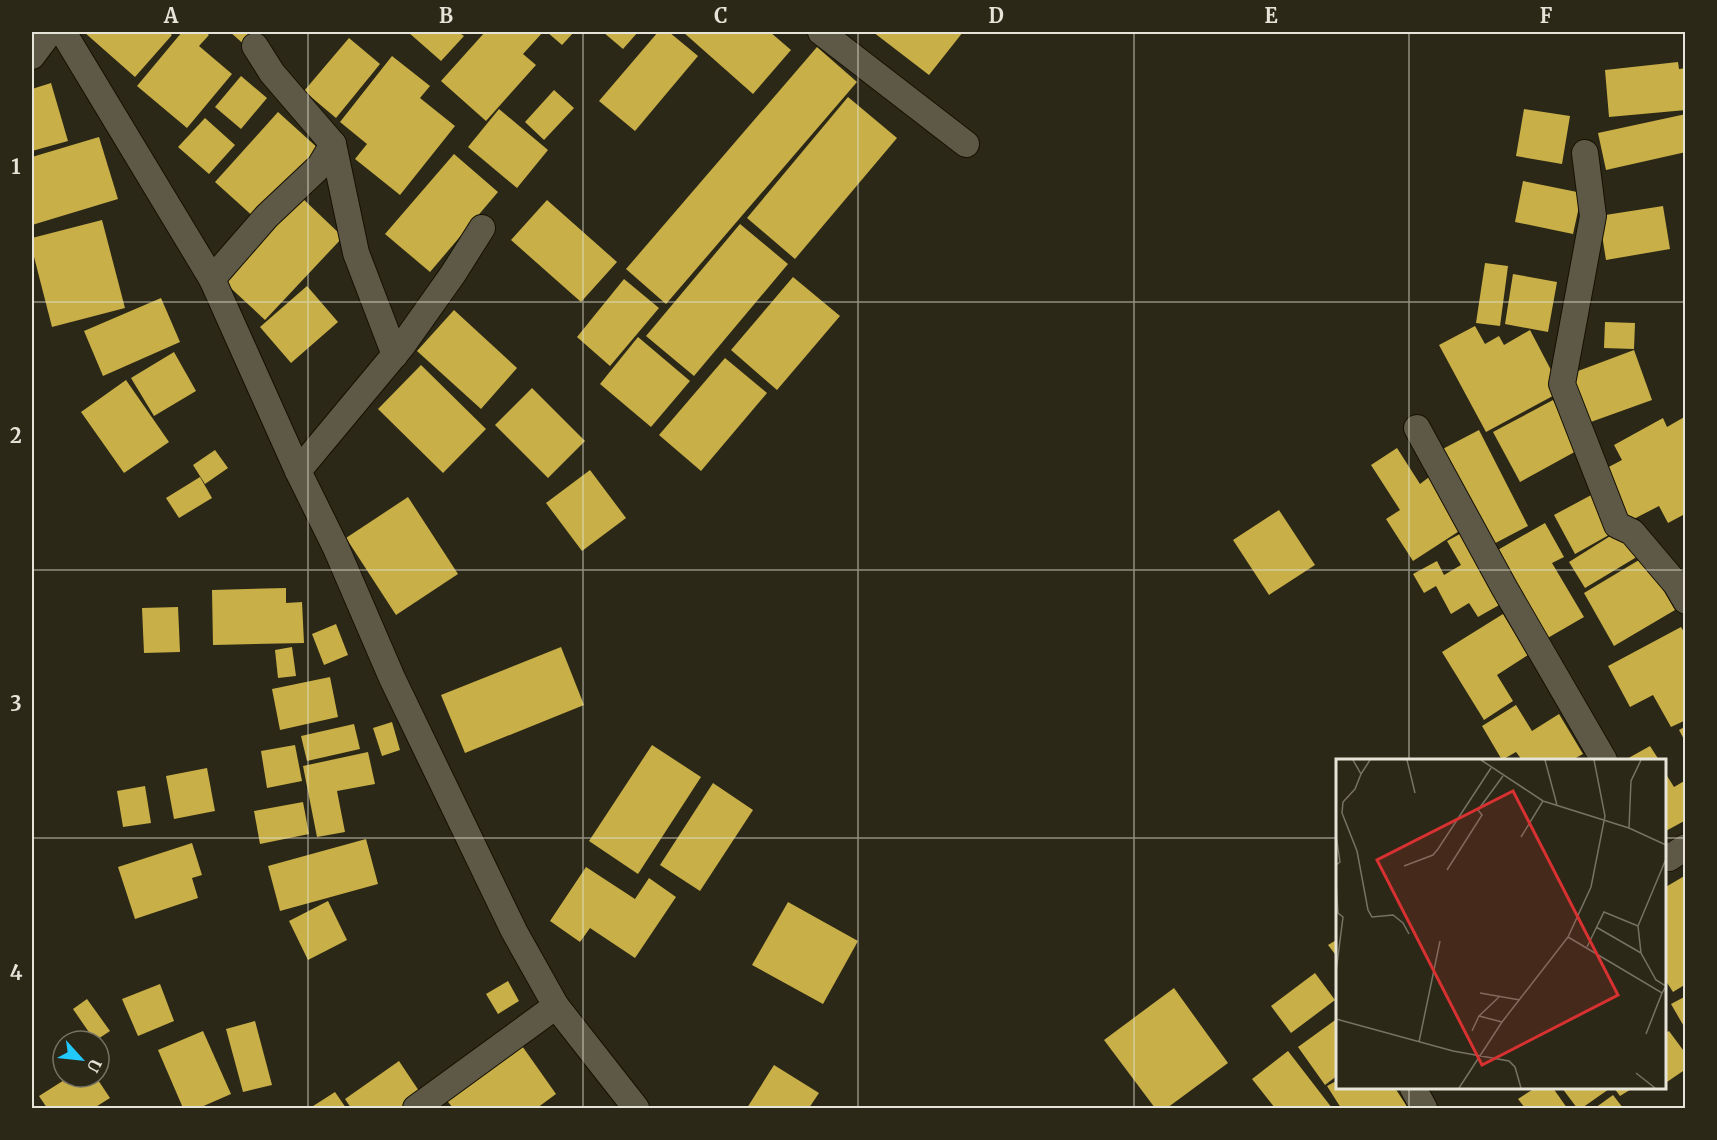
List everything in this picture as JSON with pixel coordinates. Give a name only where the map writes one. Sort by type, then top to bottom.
[{"type":"street","points":[[32,56],[50,32]]},
{"type":"street","points":[[63,32],[212,279],[298,471],[336,548],[392,678],[509,920],[556,1006],[636,1108]]},
{"type":"street","points":[[821,32],[966,144]]},
{"type":"street","points":[[255,46],[272,73],[333,144],[357,253],[395,355]]},
{"type":"street","points":[[212,279],[267,216],[320,166],[333,144]]},
{"type":"street","points":[[1585,153],[1593,216],[1562,384],[1617,525],[1632,532],[1676,584],[1686,601]]},
{"type":"street","points":[[298,471],[395,355],[453,274],[482,228]]},
{"type":"street","points":[[1417,428],[1505,589],[1603,759]]},
{"type":"street","points":[[1666,856],[1669,858],[1686,847]]},
{"type":"street","points":[[428,1105],[556,1006]]},
{"type":"street","points":[[1414,1089],[1424,1108]]},
{"type":"building","points":[[84,32],[168,32],[172,35],[135,77]]},
{"type":"building","points":[[182,32],[205,32],[209,35],[199,46],[232,74],[187,128],[137,86]]},
{"type":"building","points":[[230,32],[261,32],[247,47]]},
{"type":"building","points":[[408,32],[458,32],[464,36],[441,61]]},
{"type":"building","points":[[485,32],[543,32],[523,54],[536,65],[486,121],[441,81]]},
{"type":"building","points":[[547,32],[574,32],[562,45]]},
{"type":"building","points":[[603,32],[638,32],[623,49]]},
{"type":"building","points":[[658,32],[669,32],[698,56],[635,131],[599,101]]},
{"type":"building","points":[[683,32],[770,32],[791,50],[753,94]]},
{"type":"building","points":[[873,32],[963,32],[929,75]]},
{"type":"building","points":[[349,38],[380,64],[336,118],[304,91]]},
{"type":"building","points":[[817,47],[857,82],[666,304],[626,269]]},
{"type":"building","points":[[392,56],[430,86],[420,98],[455,126],[400,195],[355,159],[367,144],[340,122]]},
{"type":"building","points":[[1678,62],[1679,69],[1686,68],[1686,110],[1609,117],[1605,70]]},
{"type":"building","points":[[241,76],[267,98],[241,129],[215,107]]},
{"type":"building","points":[[51,83],[68,141],[32,151],[32,89]]},
{"type":"building","points":[[554,90],[574,108],[544,140],[525,122]]},
{"type":"building","points":[[848,97],[897,138],[795,259],[747,218]]},
{"type":"building","points":[[499,109],[548,150],[517,188],[468,147]]},
{"type":"building","points":[[1524,109],[1570,116],[1562,164],[1516,156]]},
{"type":"building","points":[[278,112],[320,150],[256,219],[215,182]]},
{"type":"building","points":[[1686,114],[1686,152],[1606,170],[1598,133]]},
{"type":"building","points":[[205,118],[235,145],[209,174],[178,147]]},
{"type":"building","points":[[99,137],[118,199],[32,225],[32,157]]},
{"type":"building","points":[[454,154],[498,192],[430,272],[385,234]]},
{"type":"building","points":[[1523,181],[1582,193],[1573,234],[1515,222]]},
{"type":"building","points":[[300,196],[343,237],[265,320],[221,279]]},
{"type":"building","points":[[547,200],[617,262],[581,302],[511,240]]},
{"type":"building","points":[[1663,206],[1670,249],[1606,260],[1599,216]]},
{"type":"building","points":[[102,220],[125,308],[52,327],[32,249],[32,238]]},
{"type":"building","points":[[740,224],[788,264],[694,376],[646,336]]},
{"type":"building","points":[[1485,263],[1508,266],[1500,326],[1476,323]]},
{"type":"building","points":[[1513,274],[1557,282],[1548,332],[1505,324]]},
{"type":"building","points":[[793,277],[840,316],[777,390],[731,350]]},
{"type":"building","points":[[624,279],[659,308],[610,366],[577,337]]},
{"type":"building","points":[[307,286],[338,322],[291,363],[260,327]]},
{"type":"building","points":[[161,298],[180,342],[103,376],[84,331]]},
{"type":"building","points":[[454,310],[517,368],[481,409],[417,351]]},
{"type":"building","points":[[1605,322],[1635,323],[1634,349],[1604,348]]},
{"type":"building","points":[[1475,326],[1485,344],[1499,336],[1504,345],[1530,330],[1562,391],[1486,432],[1439,345]]},
{"type":"building","points":[[638,337],[690,381],[651,427],[600,384]]},
{"type":"building","points":[[1634,350],[1652,400],[1588,423],[1570,374]]},
{"type":"building","points":[[174,352],[196,391],[154,416],[131,378]]},
{"type":"building","points":[[725,358],[767,393],[701,471],[659,435]]},
{"type":"building","points":[[421,365],[486,429],[443,473],[378,409]]},
{"type":"building","points":[[126,380],[169,442],[124,473],[81,412]]},
{"type":"building","points":[[532,388],[585,441],[548,478],[495,425]]},
{"type":"building","points":[[1553,400],[1580,449],[1520,482],[1493,432]]},
{"type":"building","points":[[1686,416],[1686,519],[1683,515],[1668,523],[1659,506],[1626,523],[1599,472],[1622,460],[1614,445],[1663,418],[1667,427]]},
{"type":"building","points":[[1479,430],[1528,526],[1484,549],[1435,453]]},
{"type":"building","points":[[1397,448],[1420,484],[1433,474],[1467,526],[1413,561],[1386,519],[1400,510],[1371,465]]},
{"type":"building","points":[[215,450],[228,468],[205,484],[193,465]]},
{"type":"building","points":[[590,470],[626,518],[582,551],[546,503]]},
{"type":"building","points":[[200,477],[212,498],[179,518],[166,498]]},
{"type":"building","points":[[1595,493],[1616,531],[1575,554],[1554,515]]},
{"type":"building","points":[[408,497],[458,574],[396,615],[346,538]]},
{"type":"building","points":[[1279,510],[1315,565],[1269,595],[1233,540]]},
{"type":"building","points":[[1545,523],[1564,557],[1552,563],[1584,617],[1539,643],[1489,555]]},
{"type":"building","points":[[1623,528],[1640,555],[1585,588],[1569,562]]},
{"type":"building","points":[[1469,529],[1508,600],[1478,617],[1469,603],[1451,614],[1436,586],[1424,593],[1413,574],[1437,561],[1444,575],[1461,565],[1447,541]]},
{"type":"building","points":[[1644,557],[1675,610],[1614,646],[1584,593]]},
{"type":"building","points":[[286,588],[286,603],[302,602],[304,643],[213,645],[212,590]]},
{"type":"building","points":[[178,607],[180,652],[144,653],[142,608]]},
{"type":"building","points":[[1503,614],[1528,655],[1497,675],[1513,701],[1484,720],[1442,652]]},
{"type":"building","points":[[336,624],[348,655],[324,665],[312,634]]},
{"type":"building","points":[[1681,627],[1686,635],[1686,720],[1671,727],[1653,695],[1630,707],[1608,666]]},
{"type":"building","points":[[292,647],[296,676],[278,678],[275,650]]},
{"type":"building","points":[[561,647],[584,705],[465,753],[441,695]]},
{"type":"building","points":[[330,677],[338,717],[280,730],[272,689]]},
{"type":"building","points":[[1516,705],[1532,731],[1559,714],[1583,754],[1574,759],[1521,759],[1516,752],[1501,759],[1482,726]]},
{"type":"building","points":[[392,722],[400,750],[382,756],[373,728]]},
{"type":"building","points":[[354,724],[360,749],[307,761],[301,736]]},
{"type":"building","points":[[1686,726],[1686,743],[1679,730]]},
{"type":"building","points":[[295,745],[302,781],[267,788],[261,751]]},
{"type":"building","points":[[652,745],[701,777],[638,874],[589,841]]},
{"type":"building","points":[[1650,746],[1658,759],[1627,759]]},
{"type":"building","points":[[368,752],[375,784],[337,791],[345,832],[317,837],[303,766]]},
{"type":"building","points":[[207,768],[215,811],[174,819],[166,776]]},
{"type":"building","points":[[1666,774],[1674,787],[1686,780],[1686,820],[1666,831]]},
{"type":"building","points":[[713,783],[753,810],[700,891],[660,865]]},
{"type":"building","points":[[145,786],[151,823],[123,827],[117,791]]},
{"type":"building","points":[[303,802],[309,834],[260,844],[254,811]]},
{"type":"building","points":[[366,839],[378,884],[280,911],[268,866]]},
{"type":"building","points":[[192,843],[202,875],[192,878],[198,898],[135,919],[118,867]]},
{"type":"building","points":[[586,867],[635,899],[649,878],[676,897],[635,958],[590,928],[580,942],[550,921]]},
{"type":"building","points":[[1686,875],[1686,984],[1673,992],[1666,981],[1666,887]]},
{"type":"building","points":[[328,901],[347,940],[308,960],[289,921]]},
{"type":"building","points":[[788,902],[858,941],[823,1004],[752,965]]},
{"type":"building","points":[[1336,940],[1336,955],[1328,945]]},
{"type":"building","points":[[1315,973],[1335,1000],[1291,1033],[1271,1006]]},
{"type":"building","points":[[508,981],[519,1001],[498,1014],[486,994]]},
{"type":"building","points":[[160,984],[174,1021],[138,1036],[122,999]]},
{"type":"building","points":[[1174,988],[1228,1063],[1167,1108],[1155,1108],[1104,1040]]},
{"type":"building","points":[[1686,996],[1686,1030],[1671,1004]]},
{"type":"building","points":[[87,999],[109,1029],[87,1029],[73,1009]]},
{"type":"building","points":[[1336,1019],[1336,1077],[1325,1085],[1298,1047]]},
{"type":"building","points":[[255,1021],[272,1085],[243,1092],[226,1029]]},
{"type":"building","points":[[203,1031],[231,1094],[199,1108],[183,1108],[158,1050]]},
{"type":"building","points":[[1669,1031],[1686,1054],[1686,1069],[1666,1083],[1666,1033]]},
{"type":"building","points":[[520,1043],[556,1094],[537,1108],[453,1108],[444,1097]]},
{"type":"building","points":[[1288,1051],[1332,1108],[1275,1108],[1252,1079]]},
{"type":"building","points":[[399,1061],[421,1094],[400,1108],[351,1108],[345,1099]]},
{"type":"building","points":[[774,1065],[819,1093],[809,1108],[747,1108]]},
{"type":"building","points":[[1336,1081],[1336,1089],[1396,1089],[1408,1108],[1341,1108],[1327,1086]]},
{"type":"building","points":[[51,1088],[104,1089],[110,1098],[94,1108],[47,1108],[39,1096]]},
{"type":"building","points":[[1533,1089],[1554,1089],[1567,1108],[1525,1108],[1518,1099]]},
{"type":"building","points":[[1563,1089],[1609,1089],[1582,1108],[1577,1108]]},
{"type":"building","points":[[1615,1089],[1631,1089],[1620,1096]]},
{"type":"building","points":[[335,1092],[346,1108],[310,1108]]},
{"type":"building","points":[[1613,1095],[1623,1108],[1595,1108]]}]
